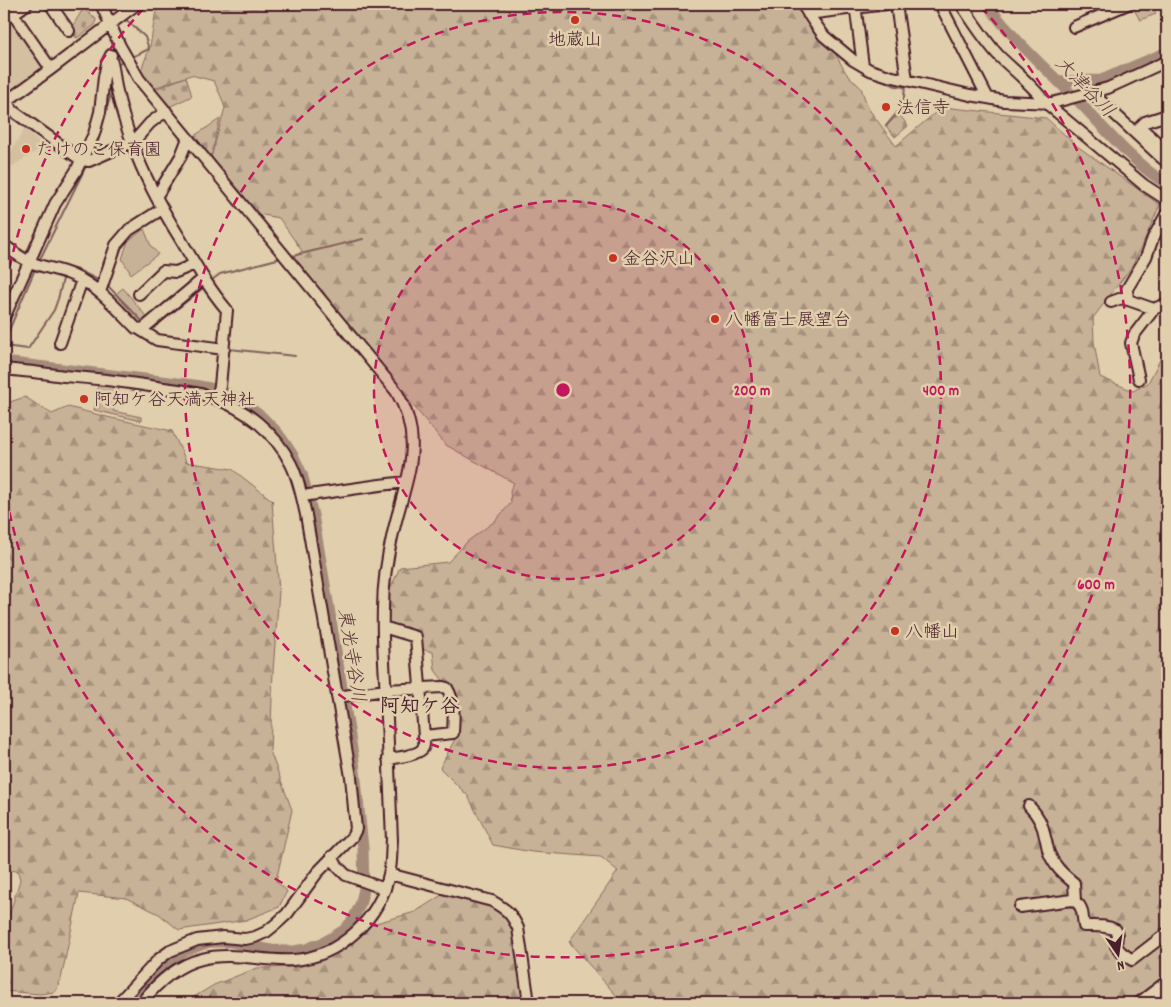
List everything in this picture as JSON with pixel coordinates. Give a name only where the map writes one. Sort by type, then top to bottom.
[{"type":"highway","points":[[1142,1003],[1167,984]]},
{"type":"street","points":[[6,4],[51,69]]},
{"type":"street","points":[[13,14],[27,4]]},
{"type":"street","points":[[50,4],[69,30]]},
{"type":"street","points":[[101,4],[118,44],[139,79],[396,391],[406,411],[412,436],[411,459],[392,533],[383,597],[392,840],[389,874],[385,889],[363,925],[341,944],[312,956],[294,960],[227,956],[214,956],[202,959],[180,967],[170,974],[141,1003]]},
{"type":"street","points":[[137,4],[5,102],[13,111],[81,160],[89,161],[132,142],[150,123],[166,111]]},
{"type":"street","points":[[802,4],[824,36],[853,60],[870,70],[970,96],[1004,101],[1049,103],[1108,88],[1167,61]]},
{"type":"street","points":[[808,14],[855,6],[886,4]]},
{"type":"street","points":[[896,4],[907,80]]},
{"type":"street","points":[[940,4],[988,98]]},
{"type":"street","points":[[961,4],[999,55],[1049,103],[1144,185],[1167,200]]},
{"type":"street","points":[[1074,27],[1128,4]]},
{"type":"street","points":[[855,6],[863,66]]},
{"type":"street","points":[[4,318],[55,204],[76,171],[94,134],[98,123],[107,63],[118,44]]},
{"type":"street","points":[[110,57],[132,142],[156,197],[214,295],[227,310],[218,394]]},
{"type":"street","points":[[1090,93],[1167,162]]},
{"type":"street","points":[[1167,115],[1145,122],[1140,127],[1167,150]]},
{"type":"street","points":[[156,197],[181,156],[188,138]]},
{"type":"street","points":[[100,292],[116,245],[128,230],[162,209]]},
{"type":"street","points":[[1128,300],[1127,289],[1146,258],[1153,238],[1167,213]]},
{"type":"street","points":[[5,248],[29,262],[53,268],[92,285],[136,328],[157,340],[224,350]]},
{"type":"street","points":[[139,294],[163,271],[176,272],[195,264]]},
{"type":"street","points":[[139,329],[144,328],[204,278]]},
{"type":"street","points":[[60,343],[82,280]]},
{"type":"street","points":[[1112,302],[1122,298],[1154,310]]},
{"type":"street","points":[[1139,379],[1131,342],[1134,335],[1154,310],[1167,303]]},
{"type":"street","points":[[4,369],[125,382],[209,396],[218,394],[265,429],[274,439],[291,464],[302,496],[351,777],[356,829],[352,837],[317,873],[287,914],[266,932],[245,939],[223,937],[197,940],[170,952],[158,959],[118,1003]]},
{"type":"street","points":[[302,496],[406,482]]},
{"type":"street","points":[[383,627],[416,637],[424,736],[424,746],[421,750],[403,757],[388,758]]},
{"type":"street","points":[[337,697],[385,690],[447,688],[450,693],[455,717],[453,733],[424,736]]},
{"type":"street","points":[[1029,806],[1040,818],[1048,851],[1056,866],[1060,872],[1074,883],[1075,901]]},
{"type":"street","points":[[332,856],[340,871],[346,875],[385,889]]},
{"type":"street","points":[[389,874],[492,901],[505,908],[513,917],[518,928],[529,1003]]},
{"type":"street","points":[[1020,907],[1075,901],[1081,906],[1084,926],[1105,926],[1116,930],[1116,946],[1120,952],[1132,960],[1167,933]]},
{"type":"shaded area","points":[[4,6],[45,65],[4,94]]},
{"type":"shaded area","name":"たけのこ保育園","points":[[26,127],[43,147],[4,171],[4,155],[11,151]]},
{"type":"green space","points":[[79,4],[89,4],[84,9],[96,19],[95,25],[77,38],[69,32],[83,9]]},
{"type":"green space","points":[[157,4],[797,4],[832,48],[846,73],[861,88],[868,108],[896,146],[942,107],[1046,118],[1077,146],[1160,205],[1133,265],[1093,318],[1094,342],[1100,377],[1133,391],[1148,383],[1167,349],[1167,1003],[623,1003],[569,942],[618,871],[601,857],[532,852],[493,845],[468,796],[440,768],[457,735],[449,687],[435,670],[433,652],[421,649],[418,636],[388,624],[388,594],[400,567],[448,562],[468,541],[495,521],[511,503],[510,490],[514,483],[446,445],[291,259],[302,251],[279,218],[258,214],[210,161],[225,108],[214,81],[191,75],[154,88],[147,82],[141,70],[150,47]]},
{"type":"green space","points":[[1136,4],[1152,4],[1156,14],[1140,20],[1132,6]]},
{"type":"green space","points":[[186,77],[192,96],[169,107],[155,89]]},
{"type":"green space","points":[[899,114],[908,126],[895,137],[886,126]]},
{"type":"green space","points":[[220,119],[210,161],[191,138]]},
{"type":"green space","points":[[144,229],[151,246],[158,254],[131,274],[122,259],[128,241]]},
{"type":"green space","points":[[123,288],[149,320],[144,325],[138,324],[111,298]]},
{"type":"green space","points":[[98,384],[120,385],[113,411],[141,417],[141,421],[94,410]]},
{"type":"green space","points":[[25,397],[52,414],[68,407],[172,431],[186,461],[184,462],[232,469],[273,501],[279,591],[270,751],[292,810],[276,881],[287,891],[279,907],[246,920],[179,930],[159,914],[126,898],[79,893],[61,979],[55,992],[40,994],[4,991],[4,924],[9,916],[20,880],[18,871],[4,870],[4,412],[10,402]]},
{"type":"green space","points":[[445,893],[497,907],[513,929],[525,1003],[184,1003],[214,985],[257,968],[299,967],[345,950],[373,924],[415,912]]},
{"type":"waterway","name":"大津谷川","points":[[987,4],[1020,43],[1121,147],[1143,167],[1167,184]]},
{"type":"waterway","points":[[124,18],[145,37],[149,49],[132,57]]},
{"type":"waterway","points":[[1058,81],[1101,80],[1167,52]]},
{"type":"waterway","points":[[118,67],[122,61]]},
{"type":"waterway","points":[[873,76],[896,86],[905,87],[903,106],[886,126]]},
{"type":"waterway","points":[[92,155],[97,145],[112,90]]},
{"type":"waterway","points":[[40,259],[86,166]]},
{"type":"waterway","points":[[292,256],[363,239]]},
{"type":"waterway","points":[[212,280],[220,274],[281,258]]},
{"type":"waterway","points":[[4,342],[35,269]]},
{"type":"waterway","points":[[74,270],[76,269],[98,280]]},
{"type":"waterway","points":[[4,346],[28,349],[54,310],[64,275]]},
{"type":"waterway","points":[[107,285],[143,322]]},
{"type":"waterway","points":[[156,334],[151,330],[203,288]]},
{"type":"waterway","points":[[229,349],[295,356]]},
{"type":"waterway","name":"東光寺谷川","points":[[4,362],[194,385],[215,389],[228,394],[262,417],[285,443],[302,474],[313,515],[354,761],[363,848],[364,889],[360,905],[352,921],[344,930],[322,943],[306,949],[293,951],[271,950],[231,942],[209,942],[184,951],[161,965],[127,1003]]},
{"type":"place","name":"地蔵山","points":[[575,20]]},
{"type":"place","name":"法信寺","points":[[886,107]]},
{"type":"place","name":"たけのこ保育園","points":[[26,149]]},
{"type":"place","name":"金谷沢山","points":[[613,258]]},
{"type":"place","name":"八幡富士展望台","points":[[715,319]]},
{"type":"place","name":"阿知ケ谷天満天神社","points":[[84,399]]},
{"type":"place","name":"八幡山","points":[[895,631]]},
{"type":"district","name":"阿知ケ谷","points":[[420,705]]}]
